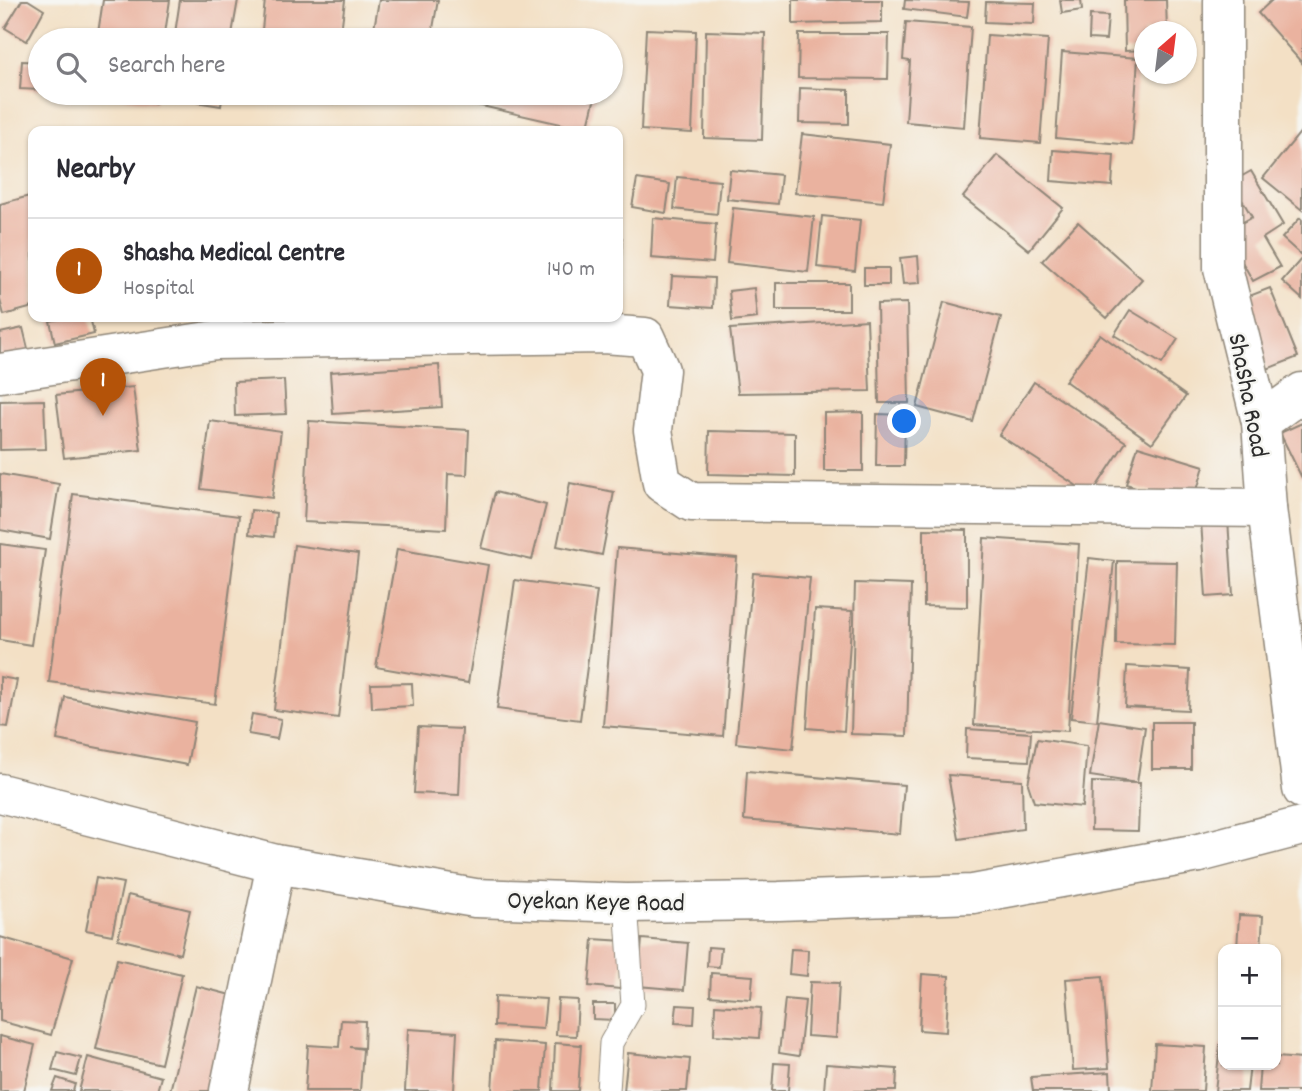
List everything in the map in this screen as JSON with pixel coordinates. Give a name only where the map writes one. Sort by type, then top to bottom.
[{"type":"street","name":"ShaSha Road","points":[[1223,0],[1223,268],[1261,422],[1268,508],[1302,789]]},
{"type":"street","points":[[0,373],[215,340],[604,334],[645,337],[660,370],[653,430],[662,483],[691,502],[1268,508]]},
{"type":"street","points":[[1261,422],[1302,393]]},
{"type":"street","name":"Oyekan Keye Road","points":[[0,793],[276,864],[475,898],[626,903],[973,894],[1199,853],[1302,826]]},
{"type":"street","points":[[229,1091],[276,864]]},
{"type":"lane","points":[[607,1091],[611,1043],[633,1005],[626,903]]},
{"type":"building","points":[[22,0],[28,0],[44,10],[34,28],[28,28],[27,41],[5,28]]},
{"type":"building","points":[[103,0],[170,0],[166,28],[99,28]]},
{"type":"building","points":[[180,0],[238,0],[233,28],[176,28]]},
{"type":"building","points":[[265,0],[345,0],[342,28],[262,28]]},
{"type":"building","points":[[379,0],[438,0],[433,28],[374,28]]},
{"type":"building","points":[[793,0],[882,0],[882,22],[793,24]]},
{"type":"building","points":[[905,0],[969,2],[967,17],[904,9]]},
{"type":"building","points":[[1060,0],[1081,0],[1082,10],[1062,13]]},
{"type":"building","points":[[1124,0],[1166,0],[1167,21],[1134,21],[1134,51],[1125,51]]},
{"type":"building","points":[[1272,0],[1302,0],[1302,63],[1258,13]]},
{"type":"building","points":[[986,2],[1035,3],[1034,24],[985,22]]},
{"type":"building","points":[[1090,15],[1108,16],[1106,40],[1089,39]]},
{"type":"building","points":[[906,22],[971,27],[964,127],[906,122],[910,61],[903,60]]},
{"type":"building","points":[[646,29],[696,31],[692,133],[641,130]]},
{"type":"building","points":[[706,31],[765,33],[762,140],[704,138]]},
{"type":"building","points":[[799,34],[889,34],[888,79],[798,78]]},
{"type":"building","points":[[987,35],[1048,39],[1040,143],[980,138]]},
{"type":"building","points":[[1062,52],[1134,58],[1134,84],[1136,84],[1132,145],[1056,138]]},
{"type":"building","points":[[22,61],[28,61],[28,89],[20,89]]},
{"type":"building","points":[[800,88],[849,90],[849,124],[799,123]]},
{"type":"building","points":[[477,105],[593,105],[588,126],[569,126]]},
{"type":"building","points":[[1302,130],[1302,210],[1263,178]]},
{"type":"building","points":[[802,134],[890,144],[883,202],[795,193]]},
{"type":"building","points":[[1053,150],[1114,155],[1112,186],[1051,181]]},
{"type":"building","points":[[997,155],[1063,208],[1029,250],[963,197]]},
{"type":"building","points":[[730,170],[781,175],[778,204],[727,199]]},
{"type":"building","points":[[1251,171],[1283,225],[1263,238],[1280,267],[1253,281],[1225,232],[1252,217],[1232,182]]},
{"type":"building","points":[[677,177],[720,181],[717,214],[674,209]]},
{"type":"building","points":[[637,179],[670,184],[666,213],[632,207]]},
{"type":"building","points":[[28,196],[28,308],[4,315],[0,300],[0,204]]},
{"type":"building","points":[[733,208],[814,217],[808,272],[727,263]]},
{"type":"building","points":[[822,216],[860,220],[855,271],[817,267]]},
{"type":"building","points":[[653,218],[716,224],[713,263],[651,258]]},
{"type":"building","points":[[1300,218],[1302,220],[1302,256],[1282,238]]},
{"type":"building","points":[[1078,222],[1142,279],[1107,318],[1042,261]]},
{"type":"building","points":[[918,256],[920,283],[903,284],[900,258]]},
{"type":"building","points":[[1302,258],[1302,299],[1282,281]]},
{"type":"building","points":[[864,268],[889,268],[889,285],[864,285]]},
{"type":"building","points":[[672,276],[714,278],[713,308],[670,305]]},
{"type":"building","points":[[776,283],[849,283],[849,310],[776,310]]},
{"type":"building","points":[[754,288],[757,318],[732,321],[729,291]]},
{"type":"building","points":[[1270,288],[1298,357],[1267,369],[1239,300]]},
{"type":"building","points":[[944,302],[1001,317],[973,422],[917,407]]},
{"type":"building","points":[[907,303],[909,403],[879,403],[877,304]]},
{"type":"building","points":[[1130,310],[1178,339],[1162,364],[1114,335]]},
{"type":"building","points":[[867,320],[870,391],[738,393],[730,329]]},
{"type":"building","points":[[50,322],[91,322],[94,334],[55,343]]},
{"type":"building","points":[[23,328],[30,357],[0,364],[0,333]]},
{"type":"building","points":[[1100,334],[1186,396],[1152,443],[1065,381]]},
{"type":"building","points":[[439,365],[442,407],[333,414],[330,372]]},
{"type":"building","points":[[284,380],[286,414],[235,416],[234,382]]},
{"type":"building","points":[[1034,382],[1126,442],[1091,495],[999,435]]},
{"type":"building","points":[[133,387],[141,450],[64,458],[56,395]]},
{"type":"building","points":[[44,400],[46,449],[0,450],[0,401]]},
{"type":"building","points":[[863,412],[863,471],[824,471],[824,413]]},
{"type":"building","points":[[877,414],[905,415],[904,466],[876,466]]},
{"type":"building","points":[[210,421],[281,431],[272,498],[201,489]]},
{"type":"building","points":[[309,421],[469,430],[467,475],[448,474],[446,529],[304,522]]},
{"type":"building","points":[[1302,423],[1302,478],[1280,433]]},
{"type":"building","points":[[709,431],[795,433],[795,476],[708,474]]},
{"type":"building","points":[[1138,446],[1204,466],[1193,504],[1126,484]]},
{"type":"building","points":[[0,474],[59,484],[50,539],[0,530]]},
{"type":"building","points":[[570,483],[614,492],[602,555],[557,546]]},
{"type":"building","points":[[495,492],[546,505],[532,560],[481,548]]},
{"type":"building","points":[[73,494],[239,516],[215,704],[49,682]]},
{"type":"building","points":[[251,510],[276,513],[274,537],[249,534]]},
{"type":"building","points":[[1228,520],[1233,595],[1206,597],[1201,521]]},
{"type":"building","points":[[924,529],[967,530],[967,607],[924,606]]},
{"type":"building","points":[[984,538],[1079,544],[1068,731],[974,725]]},
{"type":"building","points":[[0,544],[45,550],[31,645],[0,640]]},
{"type":"building","points":[[294,545],[358,554],[338,718],[274,710]]},
{"type":"building","points":[[617,548],[737,558],[723,736],[603,726]]},
{"type":"building","points":[[397,549],[488,565],[468,683],[376,667]]},
{"type":"building","points":[[1089,558],[1114,561],[1097,721],[1071,718]]},
{"type":"building","points":[[1117,561],[1177,562],[1175,645],[1116,644]]},
{"type":"building","points":[[753,573],[810,578],[793,749],[736,743]]},
{"type":"building","points":[[515,580],[597,591],[580,720],[497,709]]},
{"type":"building","points":[[855,583],[911,585],[907,736],[851,734]]},
{"type":"building","points":[[815,609],[852,611],[844,731],[807,728]]},
{"type":"building","points":[[1127,666],[1190,670],[1188,710],[1125,707]]},
{"type":"building","points":[[0,677],[17,680],[8,727],[0,726]]},
{"type":"building","points":[[412,683],[413,706],[372,708],[371,684]]},
{"type":"building","points":[[65,697],[195,722],[187,765],[57,740]]},
{"type":"building","points":[[252,714],[281,719],[277,739],[248,734]]},
{"type":"building","points":[[1099,720],[1145,727],[1137,783],[1090,776]]},
{"type":"building","points":[[1152,722],[1191,722],[1191,769],[1152,769]]},
{"type":"building","points":[[418,727],[462,729],[459,795],[414,793]]},
{"type":"building","points":[[967,729],[1031,733],[1029,761],[966,758]]},
{"type":"building","points":[[1037,739],[1087,746],[1082,807],[1034,802],[1028,784]]},
{"type":"building","points":[[747,771],[904,785],[900,834],[744,820]]},
{"type":"building","points":[[948,775],[1022,780],[1023,829],[959,839]]},
{"type":"building","points":[[1092,782],[1140,783],[1138,831],[1091,830]]},
{"type":"building","points":[[96,878],[123,883],[112,935],[86,930]]},
{"type":"building","points":[[128,895],[190,910],[180,954],[118,939]]},
{"type":"building","points":[[1239,915],[1263,916],[1261,944],[1237,944]]},
{"type":"building","points":[[0,937],[73,958],[51,1035],[0,1021]]},
{"type":"building","points":[[593,939],[624,941],[620,989],[589,986]]},
{"type":"building","points":[[642,939],[688,943],[684,990],[638,986]]},
{"type":"building","points":[[708,947],[721,948],[719,967],[707,966]]},
{"type":"building","points":[[791,949],[808,950],[807,976],[789,974]]},
{"type":"building","points":[[117,959],[182,974],[161,1064],[96,1049]]},
{"type":"building","points":[[711,973],[753,976],[751,999],[710,996]]},
{"type":"building","points":[[922,974],[949,976],[946,1032],[919,1030]]},
{"type":"building","points":[[1103,976],[1109,1068],[1073,1070],[1066,979]]},
{"type":"building","points":[[810,982],[839,983],[836,1038],[807,1036]]},
{"type":"building","points":[[196,986],[246,999],[224,1091],[170,1091]]},
{"type":"building","points":[[495,996],[546,999],[543,1029],[494,1026]]},
{"type":"building","points":[[558,999],[578,1000],[576,1036],[556,1035]]},
{"type":"building","points":[[785,999],[805,1001],[799,1056],[779,1053]]},
{"type":"building","points":[[593,1004],[615,1004],[615,1020],[593,1019]]},
{"type":"building","points":[[677,1005],[695,1006],[694,1024],[675,1023]]},
{"type":"building","points":[[715,1005],[761,1008],[759,1038],[714,1035]]},
{"type":"building","points":[[341,1020],[365,1021],[364,1048],[350,1047],[363,1049],[360,1091],[305,1091],[308,1045],[339,1047]]},
{"type":"building","points":[[408,1029],[457,1032],[454,1091],[405,1091]]},
{"type":"building","points":[[0,1036],[35,1045],[24,1091],[0,1091]]},
{"type":"building","points":[[495,1041],[545,1045],[542,1091],[492,1091]]},
{"type":"building","points":[[555,1043],[581,1045],[578,1091],[553,1091]]},
{"type":"building","points":[[1155,1044],[1206,1047],[1203,1091],[1152,1091]]},
{"type":"building","points":[[57,1052],[81,1058],[76,1076],[52,1070]]},
{"type":"building","points":[[628,1053],[690,1059],[687,1091],[624,1091]]},
{"type":"building","points":[[88,1057],[161,1077],[157,1091],[79,1091]]},
{"type":"building","points":[[1281,1057],[1302,1059],[1302,1091],[1258,1091],[1260,1070],[1281,1070]]},
{"type":"building","points":[[774,1063],[790,1064],[788,1091],[772,1091]]},
{"type":"building","points":[[1218,1063],[1218,1070],[1249,1070],[1247,1091],[1215,1091]]},
{"type":"building","points":[[826,1064],[897,1069],[896,1091],[824,1091]]},
{"type":"building","points":[[1110,1072],[1111,1091],[1033,1091],[1031,1077]]},
{"type":"building","points":[[57,1078],[75,1084],[73,1091],[52,1091]]},
{"type":"place","name":"Shasha Medical Centre","points":[[103,416]]}]
